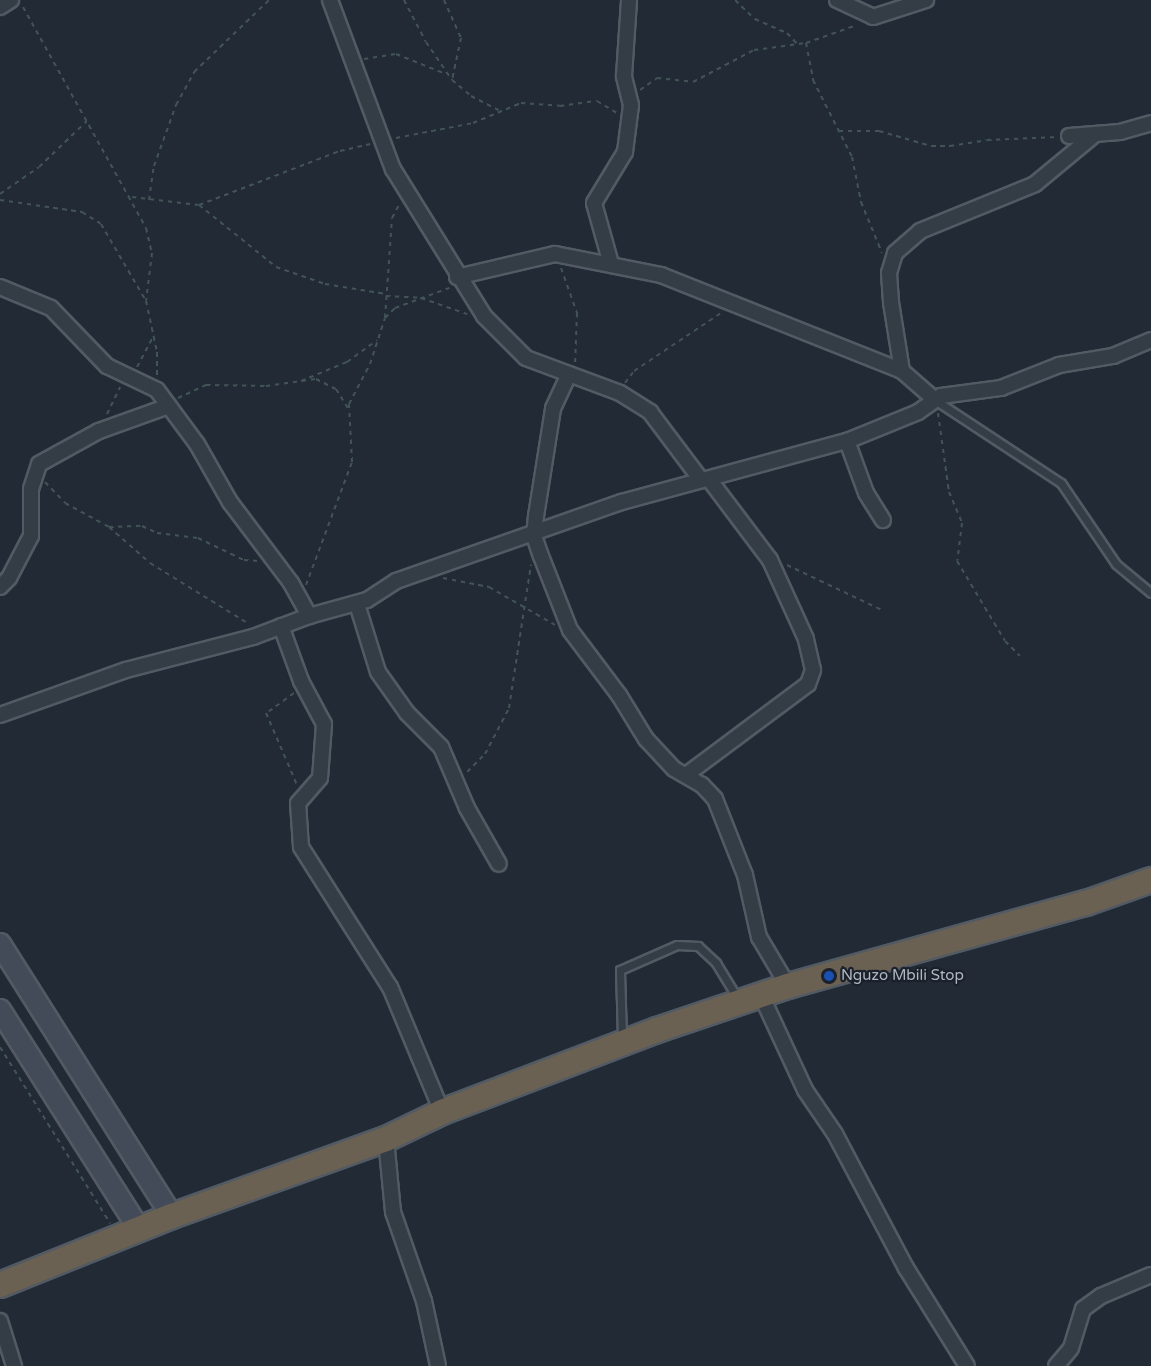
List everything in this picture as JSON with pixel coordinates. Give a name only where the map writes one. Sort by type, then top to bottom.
[{"type":"highway","points":[[0,1285],[172,1216],[386,1139],[442,1112],[623,1043],[788,986],[1086,903],[1151,880]]},
{"type":"main road","points":[[0,944],[172,1216]]},
{"type":"main road","points":[[0,1010],[129,1233]]},
{"type":"street","points":[[0,7],[11,0]]},
{"type":"street","points":[[330,0],[339,18],[382,141],[408,197],[484,316],[526,358],[620,393],[663,425],[770,560],[806,639],[812,678],[686,775]]},
{"type":"street","points":[[339,18],[342,0]]},
{"type":"street","points":[[610,264],[594,203],[621,163],[629,111],[624,76],[629,0]]},
{"type":"street","points":[[837,0],[873,17],[926,0]]},
{"type":"street","points":[[1069,136],[1093,136],[1151,123]]},
{"type":"street","points":[[902,371],[890,273],[895,253],[920,231],[1035,184],[1093,136]]},
{"type":"street","points":[[459,280],[555,254],[677,279],[902,371],[935,401]]},
{"type":"street","points":[[0,287],[51,308],[107,366],[125,378],[157,390],[197,444],[230,502],[276,562],[309,616]]},
{"type":"street","points":[[0,715],[126,670],[263,633],[309,616],[357,604],[396,581],[534,534],[705,480],[847,441],[918,412],[952,393],[1001,387],[1059,365],[1113,356],[1151,340]]},
{"type":"street","points":[[571,375],[553,410],[534,534],[570,630],[651,745],[674,769],[686,775],[715,799],[745,875],[759,937],[788,986]]},
{"type":"street","points":[[0,587],[9,578],[31,536],[30,500],[35,472],[48,456],[99,431],[169,406]]},
{"type":"street","points":[[847,441],[866,493],[883,520]]},
{"type":"street","points":[[357,604],[378,672],[408,713],[435,739],[499,864]]},
{"type":"street","points":[[281,626],[304,686],[321,713],[324,738],[320,778],[299,799],[296,813],[301,847],[390,987],[442,1112]]},
{"type":"street","points":[[751,999],[805,1090],[835,1134],[906,1268],[967,1366]]},
{"type":"street","points":[[386,1139],[393,1212],[424,1301],[438,1366]]},
{"type":"street","points":[[1056,1366],[1071,1348],[1083,1310],[1101,1296],[1151,1275]]},
{"type":"street","points":[[0,1321],[14,1366]]},
{"type":"lane","points":[[935,401],[1061,483],[1116,564],[1151,592]]},
{"type":"lane","points":[[623,1043],[619,1013],[620,970],[677,945],[687,943],[704,951],[751,999]]},
{"type":"path","points":[[19,0],[132,196],[151,243],[146,301]]},
{"type":"path","points":[[149,200],[154,166],[176,105],[194,72],[269,0]]},
{"type":"path","points":[[404,0],[452,80],[471,96],[499,110]]},
{"type":"path","points":[[444,0],[461,38],[452,80]]},
{"type":"path","points":[[735,0],[755,19],[787,33],[798,45]]},
{"type":"path","points":[[132,196],[199,205],[340,151],[473,123],[499,110],[521,103],[560,106],[597,102],[629,111],[645,85],[657,78],[685,84],[754,50],[806,43],[873,17]]},
{"type":"path","points":[[806,43],[813,80],[852,157],[861,202],[890,273]]},
{"type":"path","points":[[355,63],[383,53],[396,54],[447,74]]},
{"type":"path","points":[[0,194],[39,167],[88,120]]},
{"type":"path","points":[[839,131],[879,131],[931,146],[950,146],[987,140],[1069,136]]},
{"type":"path","points":[[300,598],[323,550],[336,501],[352,462],[349,410],[385,318],[392,218],[394,210],[408,197]]},
{"type":"path","points":[[0,200],[93,216],[117,246],[146,301],[153,335],[157,390]]},
{"type":"path","points":[[199,205],[276,267],[325,284],[386,295],[422,298],[461,313],[484,316]]},
{"type":"path","points":[[555,254],[577,313],[571,375]]},
{"type":"path","points":[[385,318],[395,308],[459,280]]},
{"type":"path","points":[[620,393],[634,371],[736,304]]},
{"type":"path","points":[[99,431],[125,378],[141,361],[153,335]]},
{"type":"path","points":[[299,382],[346,362],[377,340]]},
{"type":"path","points":[[169,406],[187,392],[206,385],[266,386],[316,379],[329,384],[349,410]]},
{"type":"path","points":[[935,401],[949,492],[962,523],[957,561],[1005,641],[1020,656]]},
{"type":"path","points":[[35,472],[65,503],[109,527],[150,563],[263,633]]},
{"type":"path","points":[[109,527],[142,526],[157,533],[198,538],[244,560],[276,562]]},
{"type":"path","points":[[456,781],[485,754],[504,720],[526,610],[534,534]]},
{"type":"path","points":[[770,560],[797,568],[884,611]]},
{"type":"path","points":[[427,570],[455,582],[489,587],[526,610],[570,630]]},
{"type":"path","points":[[299,799],[286,753],[266,713],[304,686]]},
{"type":"path","points":[[0,1047],[129,1233]]},
{"type":"place","name":"Nguzo Mbili Stop","points":[[829,976]]}]
